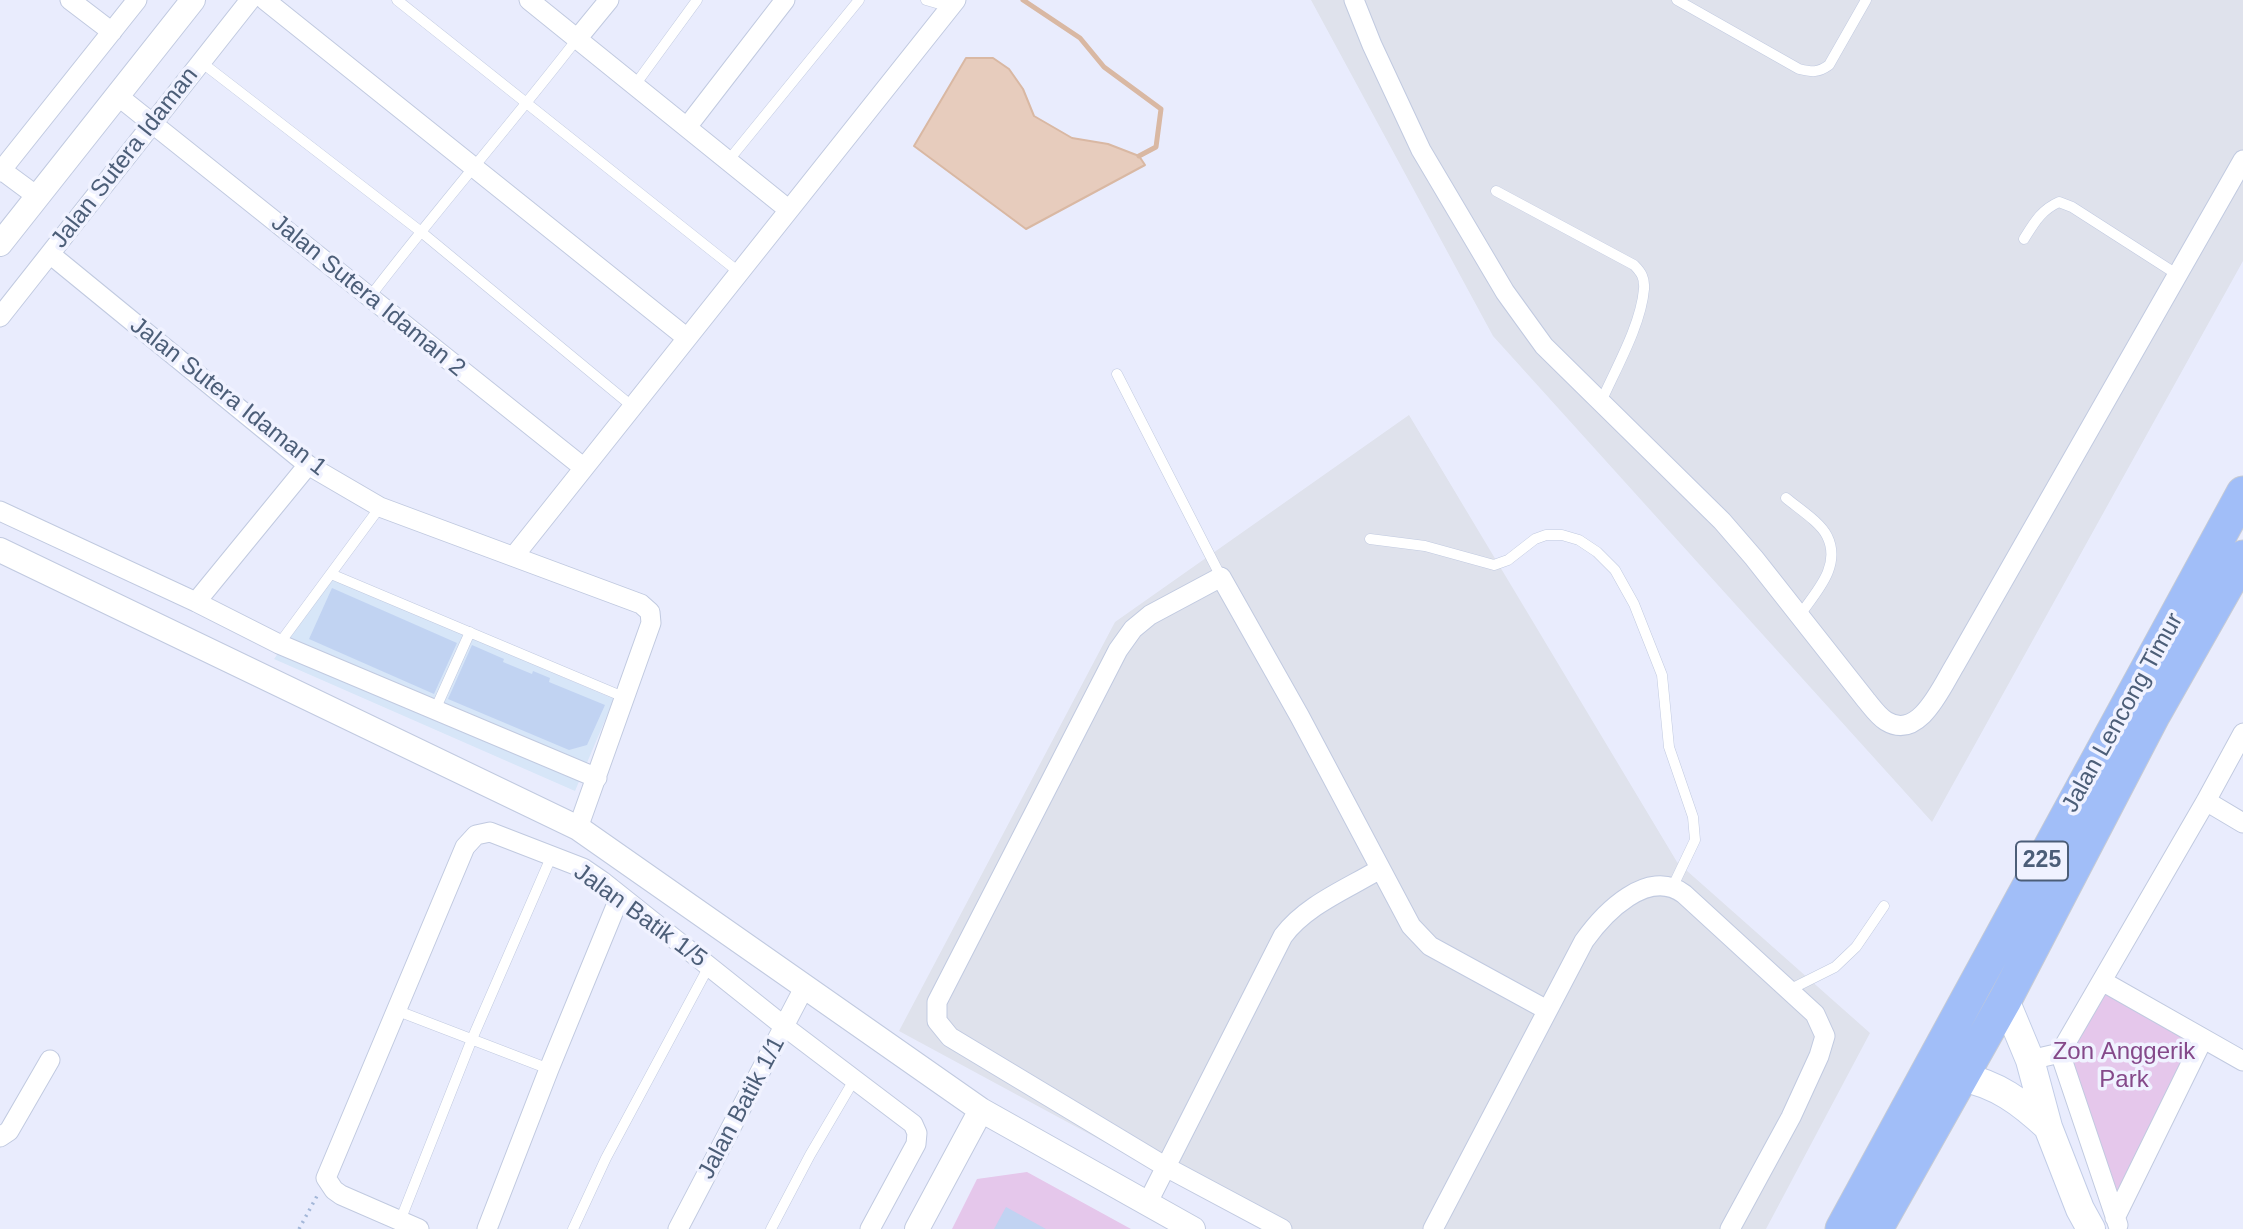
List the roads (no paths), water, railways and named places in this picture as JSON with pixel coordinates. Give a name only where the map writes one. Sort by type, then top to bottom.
[{"type":"highway","name":"Jalan Lencong Timur","points":[[1842,1229],[2243,493]]},
{"type":"highway","name":"Jalan Lencong Timur","points":[[1876,1229],[2005,1000],[2154,714],[2243,557]]},
{"type":"main road","points":[[2005,1000],[2030,1060],[2048,1126],[2080,1209],[2108,1225]]},
{"type":"main road","points":[[1961,1077],[2003,1090],[2048,1126]]},
{"type":"street","points":[[70,0],[112,32]]},
{"type":"street","points":[[38,197],[0,171],[137,0]]},
{"type":"street","points":[[0,244],[194,0]]},
{"type":"street","name":"Jalan Sutera Idaman","points":[[0,317],[250,0]]},
{"type":"street","points":[[265,0],[687,338]]},
{"type":"street","points":[[528,0],[789,210]]},
{"type":"street","points":[[577,39],[609,0]]},
{"type":"street","points":[[687,127],[785,0]]},
{"type":"street","points":[[1354,0],[1420,150],[1467,232],[1544,346],[1721,521],[1755,558],[1884,720],[1900,727],[1921,717],[1955,665],[2243,160]]},
{"type":"street","points":[[514,556],[953,4]]},
{"type":"street","name":"Jalan Sutera Idaman 2","points":[[118,96],[584,468]]},
{"type":"street","name":"Jalan Sutera Idaman 1","points":[[50,254],[308,465],[380,508],[641,604],[650,612],[652,623],[626,698]]},
{"type":"street","points":[[196,602],[308,465]]},
{"type":"street","points":[[0,512],[196,602],[279,644],[597,778]]},
{"type":"street","points":[[0,550],[578,828],[981,1110],[1193,1229]]},
{"type":"street","points":[[1282,1229],[1166,1167],[950,1037],[937,1021],[937,1002],[1118,650],[1133,629],[1150,615],[1221,576],[1300,717],[1411,926],[1430,946],[1547,1010]]},
{"type":"street","points":[[578,828],[626,698]]},
{"type":"street","points":[[2108,1225],[2060,1053],[2243,733]]},
{"type":"street","points":[[2206,801],[2243,823]]},
{"type":"street","name":"Jalan Batik 1/5","points":[[400,1221],[341,1195],[326,1178],[465,847],[476,835],[490,832],[583,869],[913,1124],[917,1133],[916,1144],[870,1229]]},
{"type":"street","points":[[1147,1205],[1283,936],[1306,912],[1380,869]]},
{"type":"street","points":[[1433,1229],[1547,1010],[1598,920],[1645,888],[1673,886],[1815,1014],[1825,1036],[1819,1056],[1791,1116],[1730,1229]]},
{"type":"street","points":[[486,1229],[548,1069],[620,896]]},
{"type":"street","points":[[2102,981],[2243,1061]]},
{"type":"street","name":"Jalan Batik 1/1","points":[[678,1229],[805,986]]},
{"type":"street","points":[[2108,1225],[2203,1039]]},
{"type":"street","points":[[2030,1060],[2060,1053]]},
{"type":"street","points":[[0,1137],[9,1131],[50,1060]]},
{"type":"street","points":[[916,1229],[981,1110]]},
{"type":"street","points":[[400,1221],[419,1229]]},
{"type":"lane","points":[[397,0],[740,273]]},
{"type":"lane","points":[[635,85],[697,0]]},
{"type":"lane","points":[[728,161],[859,0]]},
{"type":"lane","points":[[926,0],[953,4]]},
{"type":"lane","points":[[1677,0],[1799,69],[1811,72],[1820,71],[1829,65],[1866,0]]},
{"type":"lane","points":[[369,298],[419,231],[475,167],[577,39]]},
{"type":"lane","points":[[201,62],[419,231],[633,407]]},
{"type":"lane","points":[[1496,191],[1634,265],[1643,274],[1645,288],[1636,323],[1601,402]]},
{"type":"lane","points":[[2024,239],[2039,215],[2059,202],[2072,207],[2178,276]]},
{"type":"lane","points":[[1117,374],[1221,576]]},
{"type":"lane","points":[[1786,498],[1827,535],[1833,557],[1826,577],[1799,616]]},
{"type":"lane","points":[[279,644],[380,508]]},
{"type":"lane","points":[[1370,539],[1425,546],[1494,565],[1508,560],[1546,535],[1562,535],[1578,540],[1597,552],[1615,570],[1634,604],[1662,675],[1669,747],[1693,817],[1695,840],[1673,886]]},
{"type":"lane","points":[[331,574],[626,698]]},
{"type":"lane","points":[[435,710],[470,632]]},
{"type":"lane","points":[[400,1221],[472,1039],[552,856]]},
{"type":"lane","points":[[1789,990],[1835,967],[1856,947],[1884,906]]},
{"type":"lane","points":[[573,1229],[606,1158],[709,966]]},
{"type":"lane","points":[[398,1011],[548,1069]]},
{"type":"lane","points":[[771,1229],[854,1080]]},
{"type":"waterway","points":[[1023,0],[1080,38],[1104,67],[1161,109],[1156,147],[1139,156]]},
{"type":"park label","name":"Zon Anggerik Park","points":[[2124,1066]]}]
